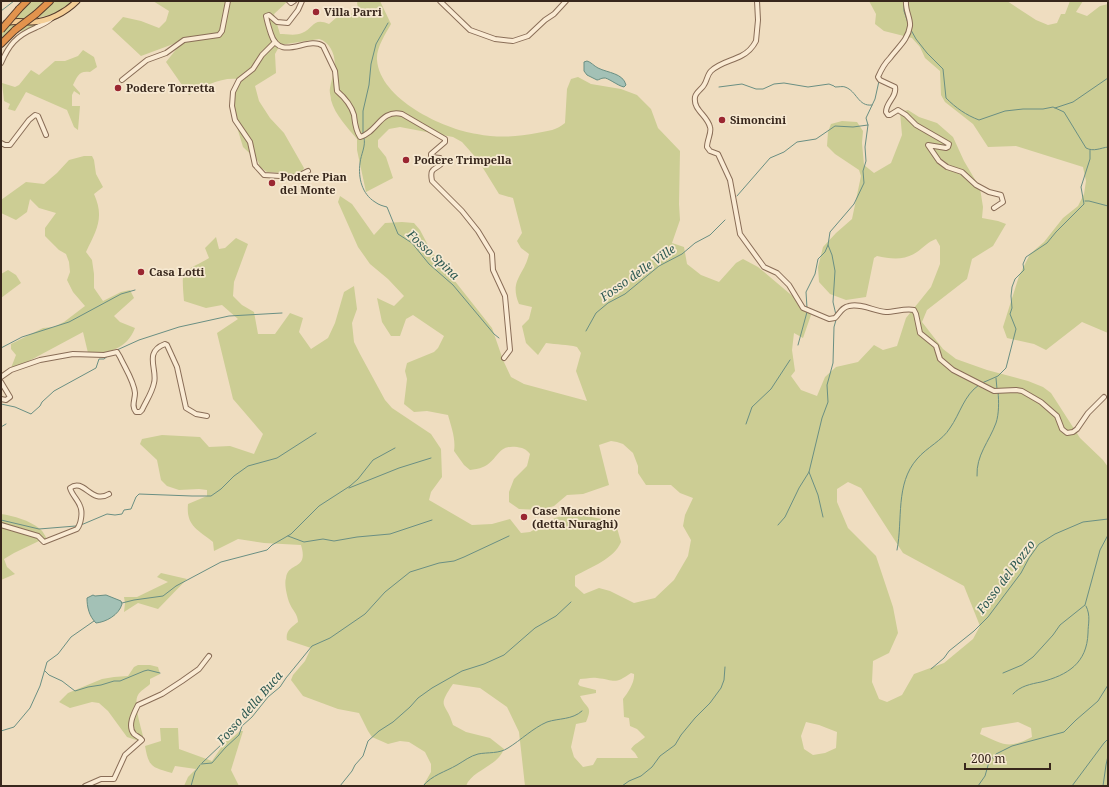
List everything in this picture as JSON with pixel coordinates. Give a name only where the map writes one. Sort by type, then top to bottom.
[{"type":"highway","points":[[1,30],[27,1]]},
{"type":"highway","points":[[1,44],[15,30],[50,1]]},
{"type":"main road","points":[[1,26],[14,21],[38,22],[65,11],[77,1]]},
{"type":"street","points":[[122,80],[147,60],[166,53],[184,40],[219,35],[222,32],[228,1]]},
{"type":"street","points":[[289,1],[291,3],[294,1]]},
{"type":"street","points":[[302,1],[298,10],[288,23],[276,22],[269,16],[266,16],[274,42],[280,46],[287,47],[296,47],[313,43],[323,46],[335,71],[336,91],[345,98],[353,113],[356,130],[360,137],[366,135],[388,114],[396,112],[445,139],[444,142],[430,155],[431,157],[440,158],[443,162],[440,166],[432,170],[432,181],[470,221],[492,254],[493,270],[505,296],[510,350],[504,358]]},
{"type":"street","points":[[440,1],[470,30],[490,38],[507,41],[517,40],[528,36],[545,20],[554,14],[566,1]]},
{"type":"street","points":[[757,1],[758,20],[756,41],[742,55],[731,59],[712,71],[696,94],[695,99],[697,109],[707,118],[710,128],[711,133],[708,138],[707,147],[710,151],[718,154],[730,180],[739,233],[764,267],[777,273],[785,281],[794,292],[803,308],[829,319],[835,318],[842,309],[849,306],[857,306],[882,312],[907,309],[914,310],[920,334],[936,346],[940,358],[953,370],[994,391],[1022,391],[1041,402],[1057,416],[1062,429],[1067,432],[1072,433],[1077,429],[1088,413],[1104,397]]},
{"type":"street","points":[[906,1],[906,12],[910,24],[907,36],[904,42],[887,61],[878,77],[880,80],[896,87],[896,91],[887,105],[886,112],[890,115],[898,110],[906,115],[916,125],[949,144],[946,148],[928,145],[931,152],[947,167],[962,172],[976,184],[989,192],[1001,195],[1003,202],[994,208]]},
{"type":"street","points":[[1,63],[7,49],[15,39],[48,22],[53,17]]},
{"type":"street","points":[[274,42],[262,55],[253,69],[239,80],[233,92],[232,106],[236,120],[250,142],[255,165],[264,175],[296,177],[308,171]]},
{"type":"street","points":[[1,143],[5,146],[10,145],[28,120],[35,115],[38,116],[46,135]]},
{"type":"street","points":[[1,376],[26,364],[47,358],[73,354],[104,355],[117,352],[134,388],[134,410],[136,412],[140,412],[155,381],[152,365],[153,358],[156,351],[161,345],[164,344],[167,345],[177,367],[186,408],[196,414],[207,416]]},
{"type":"street","points":[[1,382],[10,397],[8,399],[1,399]]},
{"type":"street","points":[[1,525],[38,536],[44,542],[77,529],[79,526],[81,510],[80,505],[70,488],[72,486],[81,487],[97,497],[105,497],[109,494]]},
{"type":"street","points":[[85,786],[101,779],[114,779],[125,755],[142,740],[133,733],[131,729],[132,720],[138,705],[162,694],[199,670],[209,656]]},
{"type":"green space","points":[[30,1],[48,1],[36,16],[54,1],[75,1],[53,14],[28,19],[11,20]]},
{"type":"green space","points":[[153,1],[288,1],[274,14],[280,34],[294,35],[306,31],[317,22],[329,24],[337,17],[359,12],[358,1],[380,1],[391,24],[379,46],[377,60],[381,74],[389,87],[415,110],[431,119],[447,126],[477,134],[492,136],[515,136],[545,132],[559,127],[565,123],[567,89],[571,79],[578,77],[591,84],[621,89],[637,95],[651,109],[658,128],[680,151],[680,220],[672,243],[684,247],[687,264],[701,275],[719,282],[736,263],[743,259],[758,267],[809,310],[811,315],[803,338],[794,333],[792,350],[795,371],[791,376],[801,390],[817,396],[825,377],[836,367],[858,362],[874,345],[883,350],[897,346],[906,318],[931,287],[940,264],[940,246],[936,239],[907,257],[892,258],[877,256],[874,258],[866,297],[846,300],[830,294],[819,282],[818,267],[823,247],[852,219],[861,176],[859,170],[835,154],[827,146],[828,132],[831,124],[842,121],[857,122],[863,131],[862,143],[864,165],[874,173],[891,163],[902,135],[900,112],[908,110],[919,117],[937,123],[953,137],[964,161],[980,188],[983,207],[982,218],[1006,224],[993,246],[972,259],[967,279],[927,310],[922,322],[943,349],[956,359],[987,370],[1028,381],[1043,387],[1051,393],[1080,438],[1103,460],[1108,467],[1108,786],[525,786],[519,732],[507,707],[480,688],[453,684],[445,698],[444,705],[453,725],[466,732],[490,738],[504,749],[496,760],[473,776],[466,786],[423,786],[431,772],[431,764],[425,752],[409,742],[400,741],[388,744],[372,737],[359,713],[338,709],[303,696],[291,680],[293,675],[305,661],[311,648],[287,640],[288,632],[298,622],[289,602],[285,583],[290,569],[297,565],[302,559],[303,553],[301,545],[264,543],[238,539],[214,551],[213,542],[194,526],[189,517],[188,511],[188,504],[207,496],[207,490],[179,490],[167,486],[161,480],[157,460],[140,444],[142,439],[162,435],[200,437],[209,447],[230,446],[254,454],[263,434],[233,399],[217,333],[238,319],[222,305],[206,308],[184,301],[183,276],[185,272],[209,258],[205,248],[216,237],[219,249],[225,248],[236,238],[248,244],[234,282],[233,296],[242,305],[254,312],[258,334],[275,334],[290,313],[303,318],[299,332],[311,349],[328,338],[335,323],[344,292],[354,286],[357,309],[352,323],[354,342],[360,354],[385,400],[392,408],[431,434],[441,449],[442,477],[431,492],[429,500],[472,525],[492,524],[510,519],[521,533],[530,532],[555,518],[571,513],[607,520],[617,528],[621,542],[618,548],[608,558],[575,576],[575,586],[584,594],[599,588],[610,591],[634,603],[655,598],[674,580],[688,556],[691,540],[683,526],[685,515],[693,498],[680,493],[671,485],[646,485],[638,473],[638,466],[633,453],[623,444],[611,441],[599,445],[609,485],[583,494],[567,495],[554,506],[541,510],[519,509],[509,502],[509,492],[514,479],[527,466],[530,454],[523,448],[505,448],[501,450],[492,461],[480,468],[470,470],[464,465],[454,451],[454,437],[448,415],[427,411],[414,412],[404,404],[407,379],[405,371],[407,363],[434,352],[438,348],[444,336],[413,315],[406,319],[400,336],[391,336],[382,322],[377,298],[394,306],[404,296],[388,279],[370,264],[358,247],[338,202],[340,196],[352,204],[374,235],[385,223],[414,223],[420,230],[431,251],[492,328],[503,360],[511,377],[524,384],[587,401],[576,371],[581,353],[577,347],[546,343],[538,355],[526,343],[522,326],[529,319],[532,307],[519,304],[516,296],[516,283],[529,254],[521,248],[517,241],[522,233],[513,198],[499,194],[478,160],[462,142],[453,137],[400,127],[389,129],[378,140],[378,147],[386,157],[393,178],[366,192],[357,150],[357,139],[339,116],[331,100],[330,90],[335,65],[334,56],[327,43],[319,39],[280,45],[275,54],[276,73],[255,86],[259,101],[270,118],[284,133],[304,168],[302,172],[294,176],[282,173],[267,172],[260,167],[258,161],[243,147],[231,107],[238,79],[225,79],[207,85],[189,95],[166,62],[178,47],[176,43],[141,56],[112,29],[123,17],[141,21],[159,28],[166,21],[169,11]],"holes":[[[848,482],[861,488],[903,553],[964,586],[980,626],[973,639],[944,663],[914,674],[902,695],[887,702],[879,699],[872,682],[873,661],[889,653],[898,633],[893,607],[876,556],[848,528],[837,502],[837,489]],[[631,673],[634,674],[629,691],[623,699],[624,717],[629,718],[630,726],[637,729],[645,737],[631,749],[638,758],[597,758],[593,765],[583,767],[574,757],[571,747],[576,724],[586,722],[589,713],[588,708],[580,696],[596,693],[596,690],[580,686],[578,684],[580,679],[595,678],[614,681]],[[806,722],[819,725],[837,732],[836,748],[825,753],[813,755],[804,749],[801,736]],[[1018,722],[1031,728],[1032,737],[1017,743],[1000,743],[980,734],[982,728]]]},
{"type":"green space","points":[[869,1],[1007,1],[1036,20],[1048,25],[1057,23],[1061,14],[1065,14],[1070,1],[1083,1],[1076,12],[1087,16],[1100,6],[1108,4],[1108,333],[1082,322],[1046,350],[1034,344],[1007,338],[1003,327],[1019,276],[1030,254],[1044,242],[1063,218],[1078,206],[1084,194],[1086,181],[1083,167],[1016,146],[988,147],[973,124],[945,102],[941,95],[940,71],[925,58],[920,47],[912,38],[884,31],[875,24],[876,14]]},
{"type":"green space","points":[[11,24],[41,24],[22,31],[15,28],[1,42],[3,31]]},
{"type":"green space","points":[[83,50],[94,57],[97,67],[90,72],[81,73],[73,85],[80,93],[80,95],[74,91],[72,95],[72,106],[80,106],[78,130],[74,127],[67,110],[26,92],[15,111],[8,109],[10,104],[4,101],[2,83],[15,87],[19,85],[31,70],[39,75],[55,61],[65,61],[78,56]]},
{"type":"green space","points":[[84,156],[92,156],[96,174],[103,187],[94,194],[99,210],[99,217],[96,231],[86,252],[92,260],[94,288],[103,301],[121,292],[130,290],[134,298],[114,316],[120,322],[135,328],[122,346],[110,351],[88,353],[83,332],[14,369],[11,368],[16,355],[11,349],[11,344],[43,328],[54,327],[64,322],[85,306],[73,292],[67,280],[70,272],[66,254],[59,250],[45,236],[45,228],[56,213],[39,208],[30,199],[27,212],[16,220],[1,213],[1,200],[26,182],[44,184],[69,160]]},
{"type":"green space","points":[[8,270],[16,275],[21,283],[1,298],[1,274]]},
{"type":"green space","points":[[1,514],[16,517],[31,523],[43,532],[47,539],[41,543],[39,541],[4,559],[7,567],[15,574],[1,580]]},
{"type":"green space","points":[[161,573],[187,579],[158,609],[138,603],[124,612],[124,597],[137,597],[168,582],[157,577]]},
{"type":"green space","points":[[138,665],[158,667],[160,674],[150,679],[150,684],[138,695],[136,704],[143,736],[139,741],[127,737],[108,711],[99,703],[92,702],[70,708],[59,702],[68,693],[102,679],[128,676],[134,667]]},
{"type":"green space","points":[[160,728],[178,728],[179,749],[212,761],[227,739],[231,739],[240,731],[243,731],[231,770],[239,786],[184,786],[188,777],[196,769],[175,766],[172,773],[152,766],[148,759],[145,746],[161,741]]},
{"type":"water","points":[[587,61],[598,68],[622,78],[626,85],[624,87],[605,78],[597,80],[587,75],[584,71],[584,62]]},
{"type":"water","points":[[93,595],[106,595],[121,601],[122,604],[115,615],[104,621],[96,623],[90,614],[87,605],[87,598]]},
{"type":"waterway","points":[[1,11],[14,1]]},
{"type":"waterway","points":[[904,1],[904,11],[908,23]]},
{"type":"waterway","name":"Fosso Spina","points":[[363,134],[363,111],[369,85],[371,64],[376,44],[388,23]]},
{"type":"waterway","points":[[911,30],[927,53],[943,69],[946,98],[965,113],[979,120],[1005,111],[1053,107],[1064,112],[1086,148],[1094,150],[1108,147]]},
{"type":"waterway","points":[[905,43],[910,34]]},
{"type":"waterway","points":[[1055,108],[1073,102],[1108,78]]},
{"type":"waterway","points":[[836,315],[833,302],[835,271],[832,255],[828,245],[830,232],[854,204],[864,183],[863,171],[866,161],[865,147],[868,125],[866,118],[875,99],[879,81]]},
{"type":"waterway","points":[[719,87],[742,84],[756,89],[763,89],[774,84],[784,83],[808,87],[829,84],[835,87],[845,87],[864,104],[872,105]]},
{"type":"waterway","name":"Fosso delle Ville","points":[[737,196],[770,158],[784,152],[797,142],[816,139],[835,126],[853,127],[868,125]]},
{"type":"waterway","name":"Fosso Spina","points":[[364,138],[360,163],[360,180],[367,195],[376,203],[387,207],[398,234],[412,243],[429,264],[453,285],[499,338]]},
{"type":"waterway","points":[[982,383],[998,376],[1006,368],[1016,329],[1010,314],[1012,308],[1012,287],[1015,279],[1024,270],[1023,264],[1026,257],[1047,243],[1084,204],[1081,187],[1090,159],[1090,150]]},
{"type":"waterway","points":[[1085,201],[1108,206]]},
{"type":"waterway","name":"Fosso delle Ville","points":[[586,331],[596,313],[608,303],[625,294],[659,266],[682,254],[695,243],[710,235],[725,220]]},
{"type":"waterway","points":[[807,308],[806,292],[815,274],[818,259],[825,252],[828,245]]},
{"type":"waterway","points":[[1,348],[22,337],[69,322],[121,294],[135,290]]},
{"type":"waterway","points":[[798,345],[807,312]]},
{"type":"waterway","points":[[117,350],[139,340],[179,327],[229,316],[282,313]]},
{"type":"waterway","points":[[778,525],[785,517],[799,488],[809,472],[822,418],[828,402],[827,385],[833,363],[834,327],[836,320]]},
{"type":"waterway","points":[[1,404],[15,407],[31,414],[54,391],[96,368],[99,359],[104,359],[109,355]]},
{"type":"waterway","points":[[746,424],[752,407],[771,389],[790,360]]},
{"type":"waterway","points":[[996,378],[997,389]]},
{"type":"waterway","points":[[897,550],[901,503],[905,480],[910,469],[921,455],[947,433],[954,423],[966,399],[979,385]]},
{"type":"waterway","points":[[977,476],[977,468],[981,455],[997,419],[998,392]]},
{"type":"waterway","points":[[1,427],[6,424]]},
{"type":"waterway","points":[[81,525],[107,514],[122,514],[124,510],[131,509],[136,497],[139,494],[211,496],[248,466],[277,458],[316,433]]},
{"type":"waterway","points":[[122,603],[163,596],[176,586],[221,562],[267,550],[272,545],[291,534],[319,506],[350,486],[358,479],[373,460],[395,448]]},
{"type":"waterway","points":[[349,488],[399,468],[431,458]]},
{"type":"waterway","points":[[809,472],[818,495],[823,517]]},
{"type":"waterway","name":"Fosso del Pozzo","points":[[931,669],[988,617],[1021,573],[1039,544],[1055,534],[1083,522],[1108,519]]},
{"type":"waterway","points":[[1,520],[39,529],[76,526]]},
{"type":"waterway","points":[[288,536],[304,542],[323,539],[334,541],[390,534],[432,520]]},
{"type":"waterway","points":[[1003,673],[1022,665],[1033,657],[1060,625],[1085,605],[1100,550],[1108,535]]},
{"type":"waterway","name":"Fosso della Buca","points":[[201,764],[212,763],[239,735],[242,726],[252,717],[268,697],[280,687],[312,646],[330,638],[365,614],[385,592],[410,572],[439,563],[454,561],[509,536]]},
{"type":"waterway","points":[[340,786],[363,756],[368,741],[379,731],[393,722],[418,698],[432,688],[462,671],[484,664],[504,655],[535,628],[556,616],[571,602]]},
{"type":"waterway","points":[[1013,694],[1026,686],[1060,676],[1080,660],[1087,643],[1089,617],[1086,606]]},
{"type":"waterway","points":[[1,731],[14,727],[30,708],[40,686],[47,662],[58,654],[71,637],[94,621]]},
{"type":"waterway","points":[[622,786],[641,776],[652,767],[660,756],[675,745],[681,735],[710,703],[721,688],[724,680],[725,667]]},
{"type":"waterway","points":[[45,671],[75,691],[114,681],[120,681],[148,670],[160,673]]},
{"type":"waterway","points":[[978,786],[985,776],[989,762],[996,754],[1012,746],[1064,732],[1098,701],[1108,685]]},
{"type":"waterway","points":[[423,786],[435,776],[472,756],[505,750],[547,722],[574,716],[582,711]]},
{"type":"waterway","points":[[1072,786],[1108,739]]},
{"type":"waterway","points":[[202,763],[222,744]]},
{"type":"waterway","points":[[1108,745],[1108,754]]},
{"type":"waterway","points":[[1103,786],[1108,756]]},
{"type":"waterway","name":"Fosso della Buca","points":[[191,786],[195,772],[200,765]]},
{"type":"place","name":"Villa Parri","points":[[316,12]]},
{"type":"place","name":"Podere Torretta","points":[[118,88]]},
{"type":"place","name":"Simoncini","points":[[722,120]]},
{"type":"place","name":"Podere Trimpella","points":[[406,160]]},
{"type":"place","name":"Podere Pian del Monte","points":[[272,183]]},
{"type":"place","name":"Casa Lotti","points":[[141,272]]},
{"type":"place","name":"Case Macchione (detta Nuraghi)","points":[[524,517]]}]
